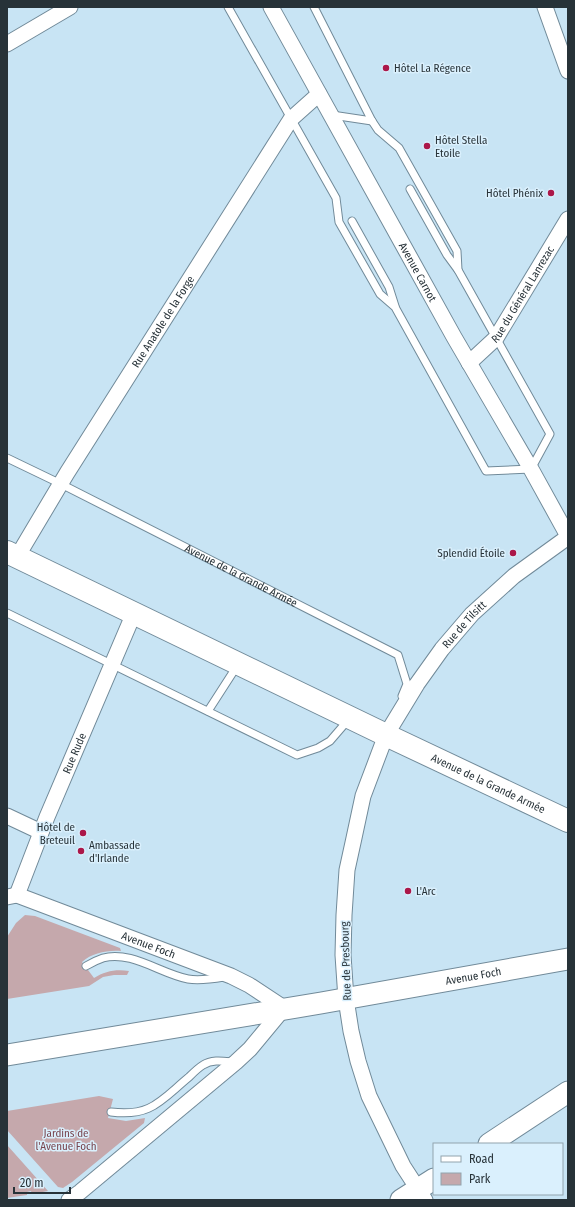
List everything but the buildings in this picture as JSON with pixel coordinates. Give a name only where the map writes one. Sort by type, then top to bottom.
[{"type":"main road","name":"Avenue de la Grande Armée","points":[[12,554],[350,718],[568,821]]},
{"type":"main road","name":"Avenue Foch","points":[[7,1055],[284,1008],[346,999],[568,959]]},
{"type":"main road","points":[[491,1143],[568,1092]]},
{"type":"street","points":[[7,44],[70,7]]},
{"type":"street","name":"Avenue Carnot","points":[[271,7],[469,363],[568,536]]},
{"type":"street","points":[[545,7],[568,71]]},
{"type":"street","name":"Rue Anatole de la Forge","points":[[12,554],[61,484],[291,119],[319,94]]},
{"type":"street","name":"Rue du Général Lanrezac","points":[[469,363],[496,338],[568,219]]},
{"type":"street","name":"Rue de Tilsitt","points":[[386,735],[417,684],[442,649],[472,614],[514,576],[568,536]]},
{"type":"street","name":"Rue Rude","points":[[12,896],[41,832],[134,613]]},
{"type":"street","name":"Rue de Presbourg","points":[[386,735],[363,796],[347,870],[343,955],[346,999],[358,1061],[370,1096],[403,1166],[420,1192]]},
{"type":"street","points":[[7,816],[41,832]]},
{"type":"street","name":"Avenue Foch","points":[[12,896],[231,976],[249,985],[284,1008]]},
{"type":"street","points":[[69,1200],[236,1062],[250,1049],[284,1008]]},
{"type":"lane","points":[[228,7],[336,198],[339,222],[380,294],[395,307]]},
{"type":"lane","points":[[314,7],[372,121],[378,130],[399,148],[457,251],[458,270]]},
{"type":"lane","points":[[331,115],[372,121]]},
{"type":"lane","points":[[352,221],[390,287],[395,307],[486,471],[531,469],[550,434],[458,270],[447,256],[410,189]]},
{"type":"lane","name":"Avenue de la Grande Armée","points":[[7,458],[398,655],[407,684],[386,735]]},
{"type":"lane","points":[[7,613],[297,755],[318,748],[330,741],[350,718]]},
{"type":"lane","points":[[208,711],[238,664]]},
{"type":"lane","points":[[86,966],[102,958],[126,957],[186,979],[198,980],[231,976]]},
{"type":"lane","points":[[111,1112],[125,1114],[146,1111],[203,1064],[214,1061],[236,1062]]},
{"type":"green space","points":[[25,915],[35,916],[120,948],[121,951],[100,953],[90,956],[82,962],[94,978],[106,972],[115,970],[129,971],[127,975],[103,977],[89,986],[7,999],[7,937],[16,923]]},
{"type":"green space","name":"Jardins de l'Avenue Foch","points":[[99,1096],[113,1099],[108,1118],[126,1121],[145,1118],[144,1123],[72,1182],[63,1188],[58,1187],[7,1130],[7,1111]]},
{"type":"green space","name":"Jardins de l'Avenue Foch","points":[[7,1145],[48,1191],[32,1194],[31,1191],[27,1192],[27,1195],[7,1198]]},
{"type":"place","name":"Hôtel La Régence","points":[[386,68]]},
{"type":"place","name":"Hôtel Stella Etoile","points":[[427,146]]},
{"type":"place","name":"Hôtel Phénix","points":[[551,193]]},
{"type":"place","name":"Splendid Étoile","points":[[513,553]]},
{"type":"place","name":"Hôtel de Breteuil","points":[[83,833]]},
{"type":"place","name":"Ambassade d'Irlande","points":[[81,851]]},
{"type":"place","name":"L'Arc","points":[[408,891]]}]
